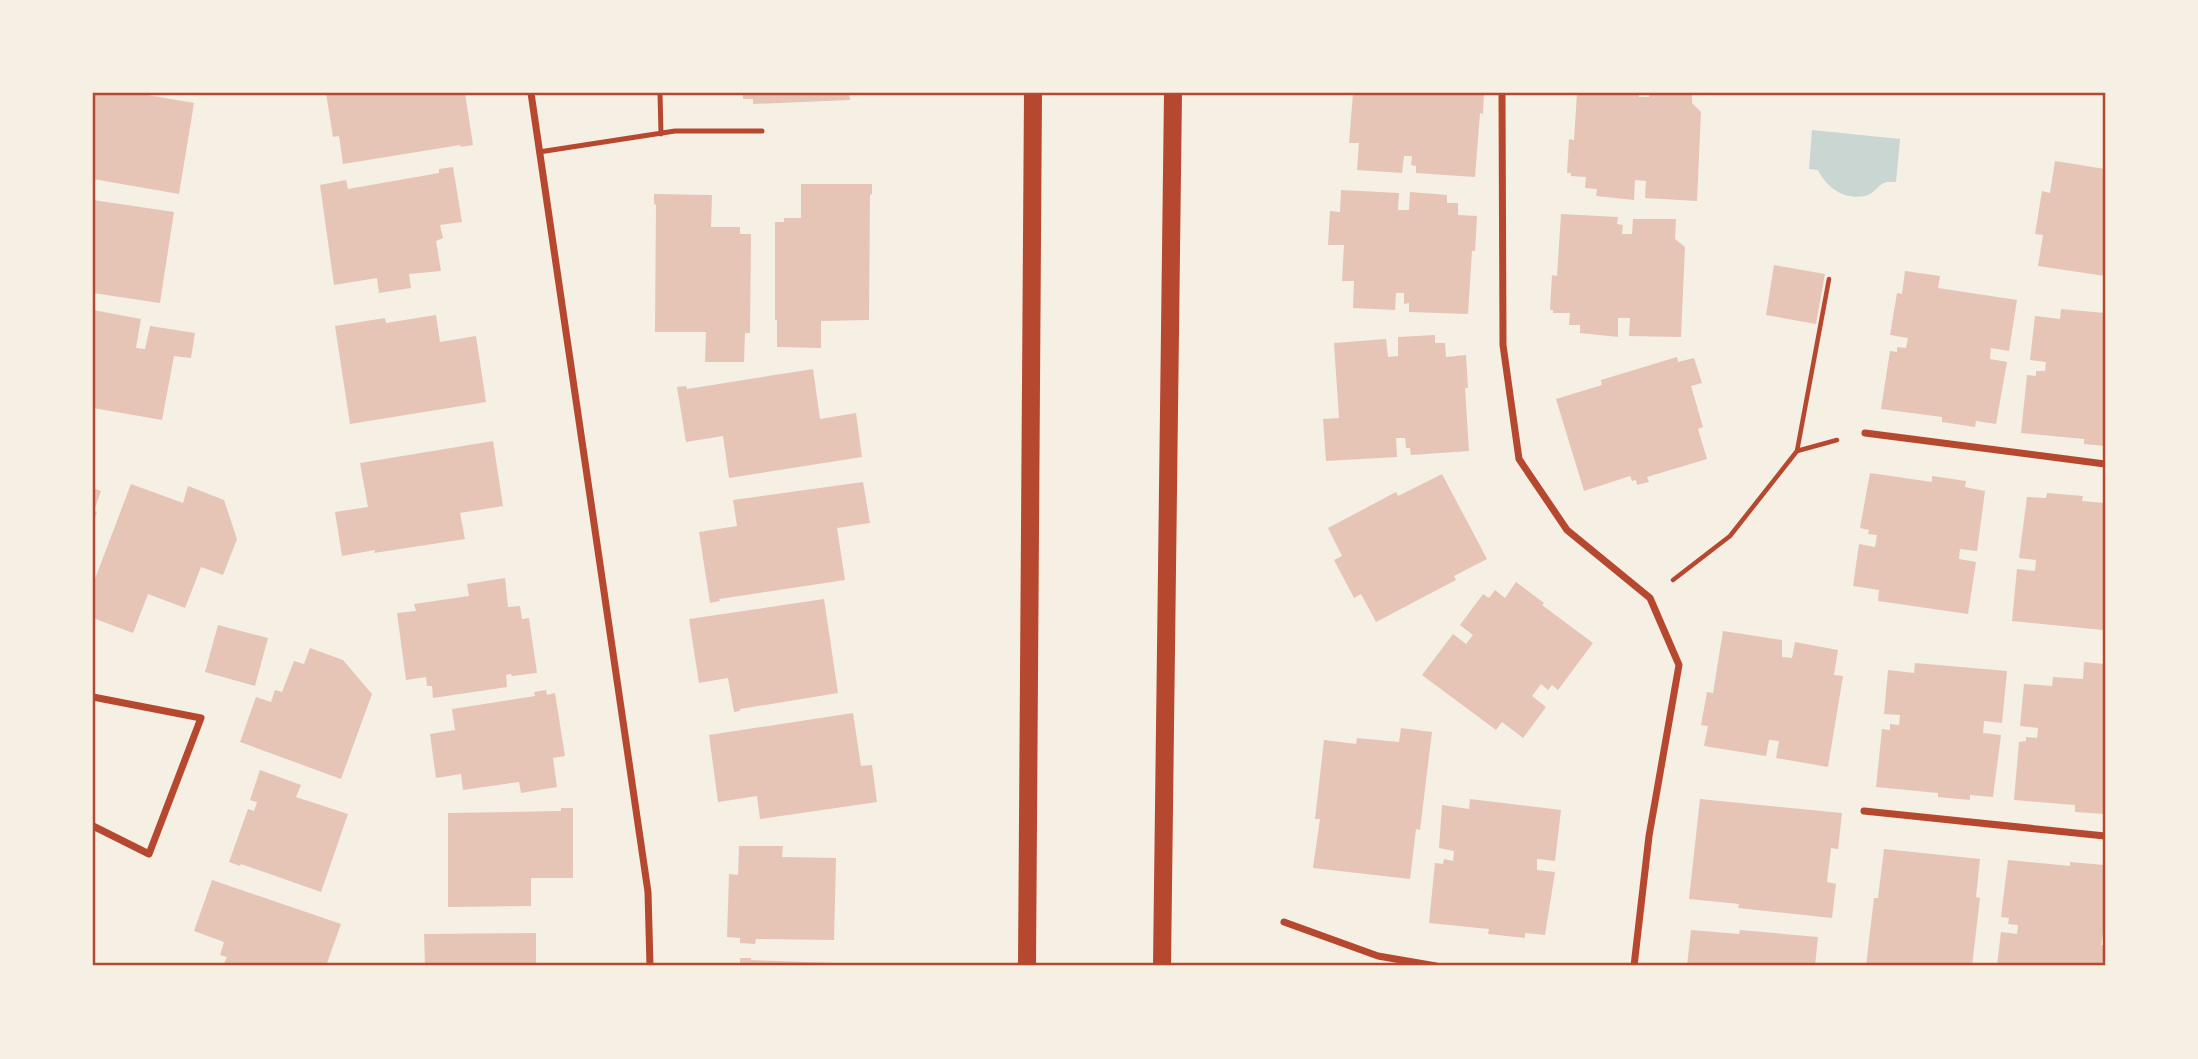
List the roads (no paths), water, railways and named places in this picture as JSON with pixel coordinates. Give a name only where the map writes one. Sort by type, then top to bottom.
[{"type":"main road","points":[[1027,966],[1033,93]]},
{"type":"main road","points":[[1162,966],[1173,93]]},
{"type":"street","points":[[531,93],[648,892],[650,966]]},
{"type":"street","points":[[1502,93],[1503,345],[1519,458],[1567,530],[1650,598],[1679,665],[1649,836],[1634,966]]},
{"type":"street","points":[[1865,433],[2105,464]]},
{"type":"street","points":[[93,697],[201,718],[149,854],[93,826]]},
{"type":"street","points":[[1864,811],[2105,836]]},
{"type":"street","points":[[1284,922],[1378,956],[1436,966]]},
{"type":"lane","points":[[660,93],[662,134]]},
{"type":"lane","points":[[539,152],[675,131],[762,131]]}]
